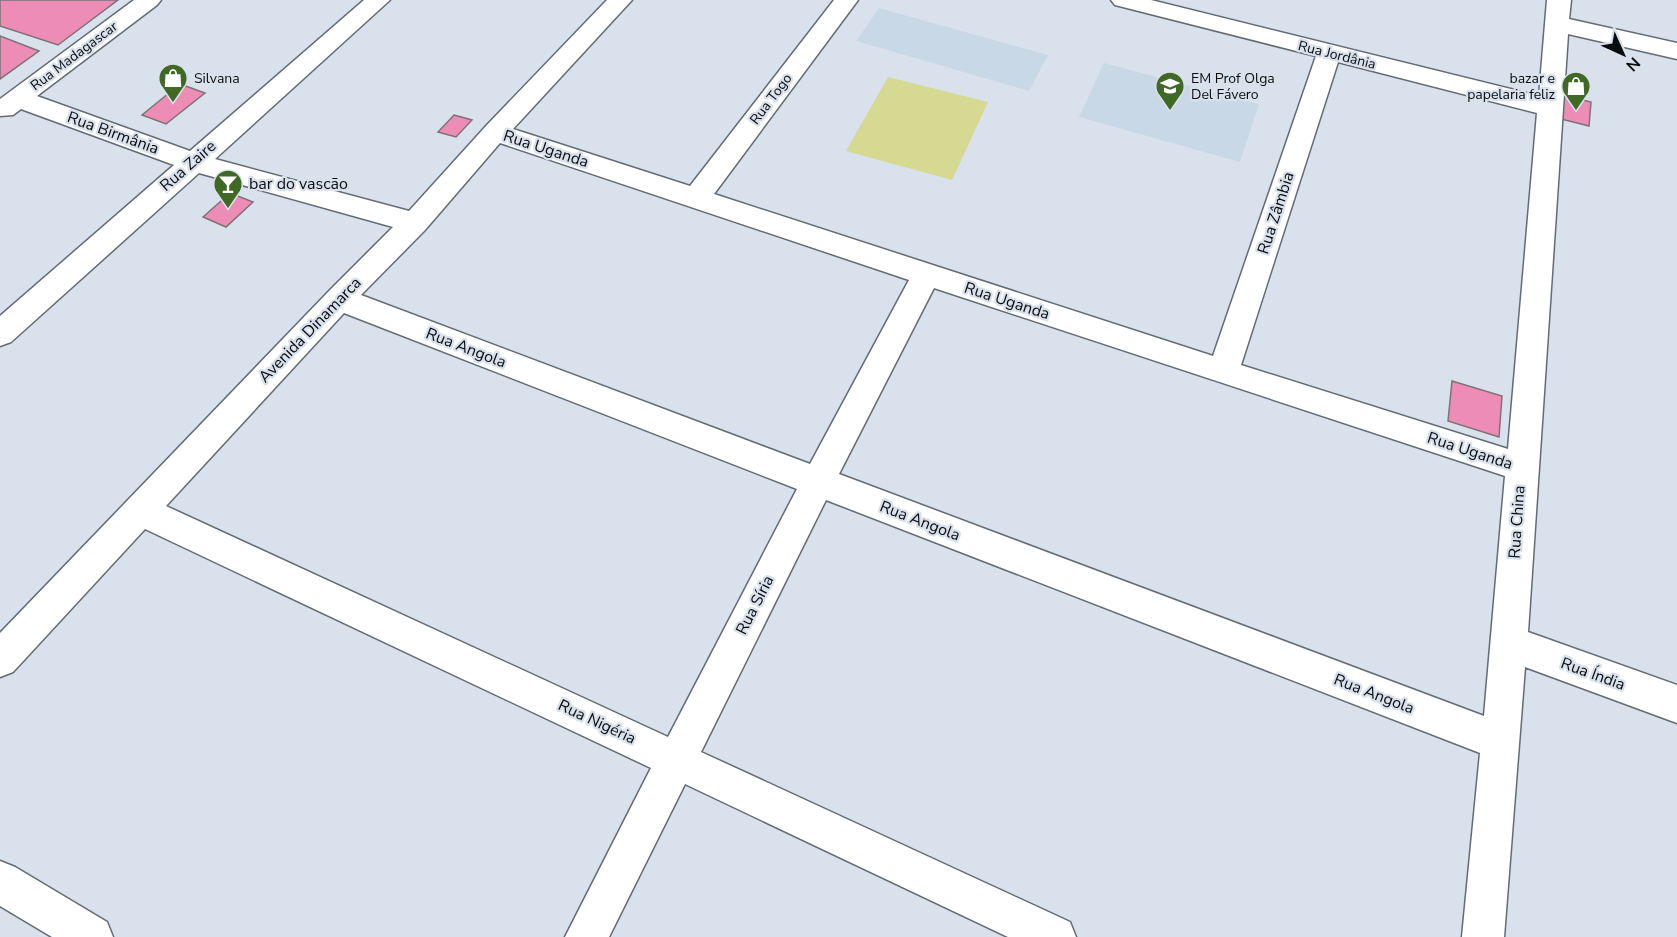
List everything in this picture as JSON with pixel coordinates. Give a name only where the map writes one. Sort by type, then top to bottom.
[{"type":"street","name":"Rua Madagascar","points":[[9,106],[149,0]]},
{"type":"street","name":"Rua Zaire","points":[[0,334],[378,0]]},
{"type":"street","name":"Avenida Dinamarca","points":[[0,659],[138,510],[339,299],[415,223],[495,132],[620,0]]},
{"type":"street","name":"Rua Togo","points":[[696,198],[846,0]]},
{"type":"street","name":"Rua Jordânia","points":[[1123,0],[1551,108]]},
{"type":"street","points":[[1558,12],[1677,51]]},
{"type":"street","name":"Rua China","points":[[1483,937],[1501,742],[1558,12]]},
{"type":"street","name":"Rua Zâmbia","points":[[1223,372],[1329,52]]},
{"type":"street","name":"Rua Birmânia","points":[[9,106],[192,162],[415,223]]},
{"type":"street","name":"Rua Uganda","points":[[495,132],[1223,372],[1521,467]]},
{"type":"street","name":"Rua Síria","points":[[586,937],[926,275]]},
{"type":"street","name":"Rua Angola","points":[[339,299],[1501,742]]},
{"type":"street","name":"Rua Nigéria","points":[[138,510],[678,759],[1055,937]]},
{"type":"street","name":"Rua Índia","points":[[1508,644],[1677,704]]},
{"type":"street","points":[[0,882],[92,937]]},
{"type":"shaded area","points":[[879,8],[1048,55],[1029,91],[856,41]]},
{"type":"shaded area","name":"EM Prof Olga Del Fávero","points":[[1104,63],[1259,104],[1240,162],[1079,117]]},
{"type":"green space","points":[[888,77],[988,102],[952,180],[846,151]]},
{"type":"building","points":[[0,0],[118,0],[58,45],[0,26]]},
{"type":"building","points":[[0,36],[39,51],[0,79]]},
{"type":"building","name":"Silvana","points":[[180,84],[205,93],[166,124],[142,115]]},
{"type":"building","name":"bazar e papelaria feliz","points":[[1563,95],[1591,102],[1589,126],[1561,119]]},
{"type":"building","points":[[454,115],[472,120],[456,137],[438,132]]},
{"type":"building","name":"bar do vascão","points":[[230,193],[253,202],[226,227],[203,217]]},
{"type":"building","points":[[1452,381],[1502,396],[1499,437],[1448,421]]},
{"type":"place","name":"Silvana","points":[[173,104]]},
{"type":"place","name":"EM Prof Olga Del Fávero","points":[[1170,112]]},
{"type":"place","name":"bazar e papelaria feliz","points":[[1576,112]]},
{"type":"place","name":"bar do vascão","points":[[228,210]]}]
